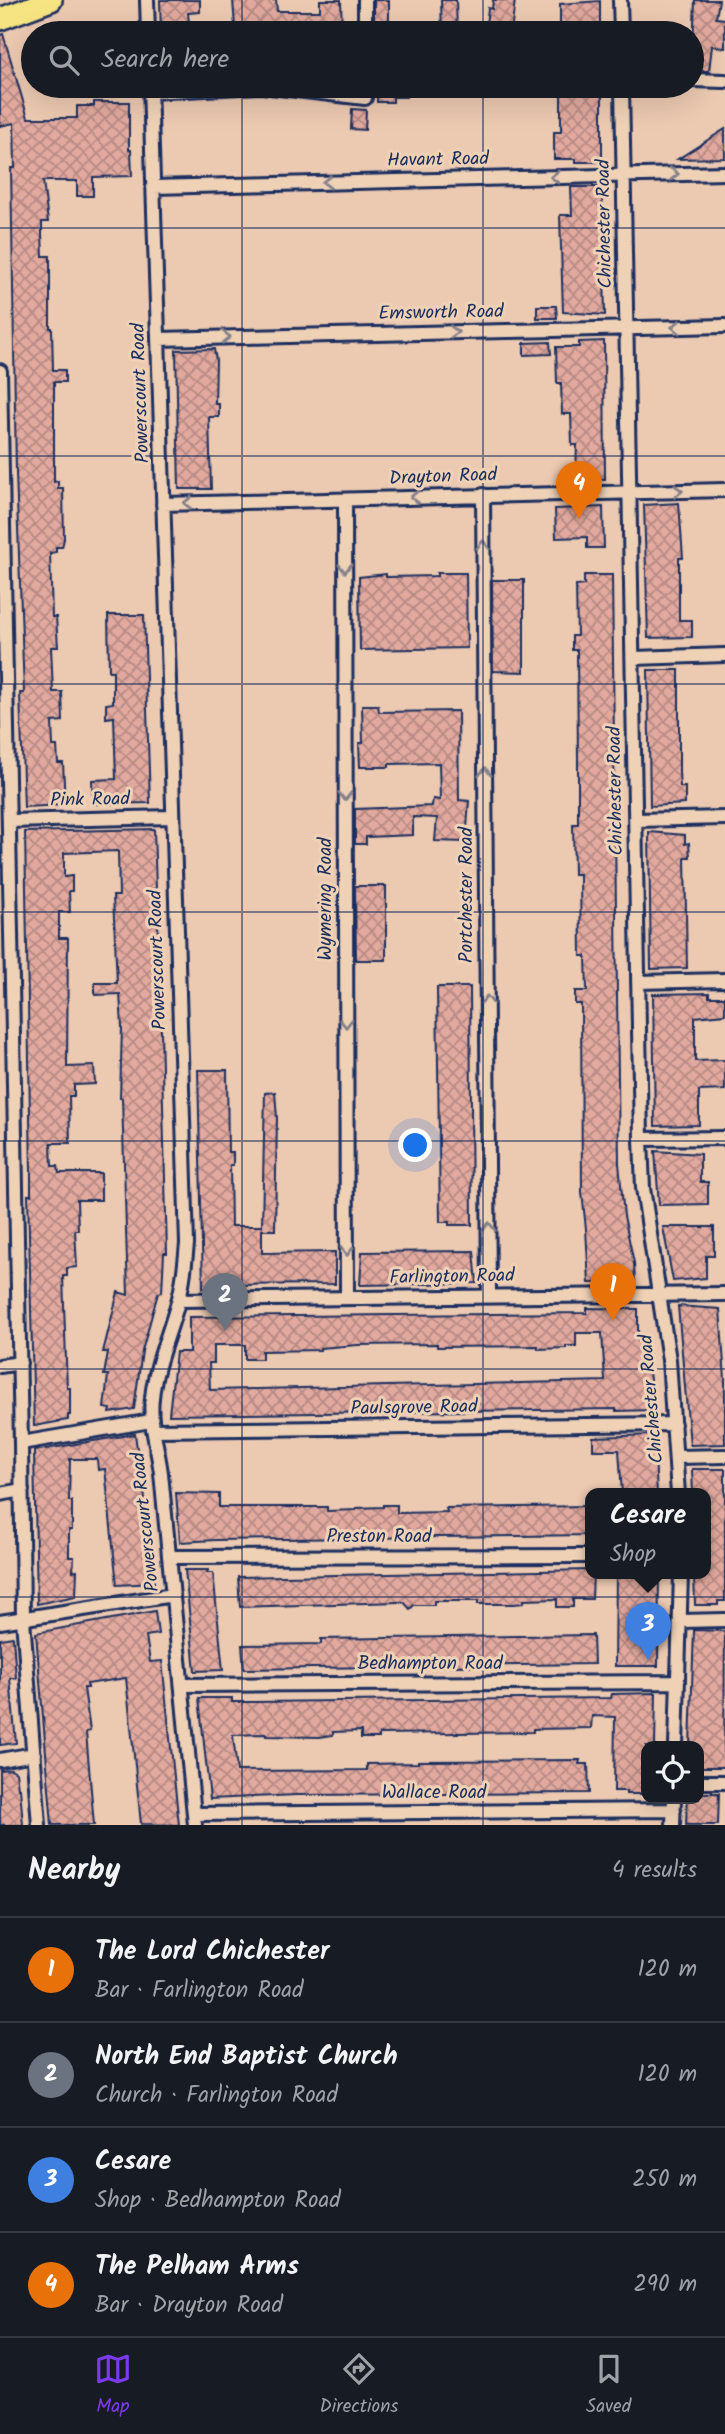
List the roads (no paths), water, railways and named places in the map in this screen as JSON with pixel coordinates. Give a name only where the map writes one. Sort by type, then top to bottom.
[{"type":"main road","points":[[0,19],[51,0]]},
{"type":"street","points":[[147,0],[148,21]]},
{"type":"street","points":[[365,0],[365,21]]},
{"type":"street","points":[[620,0],[621,21]]},
{"type":"street","points":[[704,80],[725,81]]},
{"type":"street","name":"Powerscourt Road","points":[[150,98],[171,817],[187,1244],[179,1300],[152,1396],[152,1425],[159,1454],[195,1819]]},
{"type":"street","name":"Chichester Road","points":[[622,98],[641,1139],[643,1188],[661,1295],[678,1488]]},
{"type":"street","name":"Havant Road","points":[[153,187],[725,173]]},
{"type":"street","name":"Emsworth Road","points":[[158,339],[725,326]]},
{"type":"street","points":[[0,371],[9,821],[6,996],[20,1363],[23,1619],[39,1825]]},
{"type":"street","name":"Drayton Road","points":[[163,504],[725,490]]},
{"type":"street","name":"Portchester Road","points":[[483,495],[489,1295]]},
{"type":"street","name":"Wymering Road","points":[[345,500],[347,1298]]},
{"type":"street","points":[[634,658],[725,655]]},
{"type":"street","name":"Pink Road","points":[[9,821],[171,817]]},
{"type":"street","points":[[636,820],[725,818]]},
{"type":"street","points":[[638,982],[725,979]]},
{"type":"street","points":[[641,1139],[725,1138]]},
{"type":"street","name":"Farlington Road","points":[[179,1300],[725,1294]]},
{"type":"street","points":[[0,1366],[20,1363]]},
{"type":"street","name":"Paulsgrove Road","points":[[21,1443],[152,1425],[674,1424]]},
{"type":"street","points":[[677,1457],[725,1456]]},
{"type":"street","points":[[0,1494],[22,1490]]},
{"type":"street","name":"Preston Road","points":[[169,1557],[585,1556]]},
{"type":"street","points":[[676,1741],[681,1579]]},
{"type":"street","points":[[0,1622],[173,1595]]},
{"type":"street","points":[[681,1621],[725,1620]]},
{"type":"street","name":"Bedhampton Road","points":[[182,1685],[678,1682]]},
{"type":"street","points":[[0,1760],[34,1754]]},
{"type":"street","points":[[704,1782],[725,1782]]},
{"type":"street","points":[[673,1825],[674,1805]]},
{"type":"street","name":"Wallace Road","points":[[195,1819],[674,1805]]},
{"type":"place","name":"The Pelham Arms","points":[[579,519]]},
{"type":"place","name":"The Lord Chichester","points":[[613,1321]]},
{"type":"place","name":"North End Baptist Church","points":[[225,1331]]},
{"type":"place","name":"Cesare","points":[[648,1660]]}]
